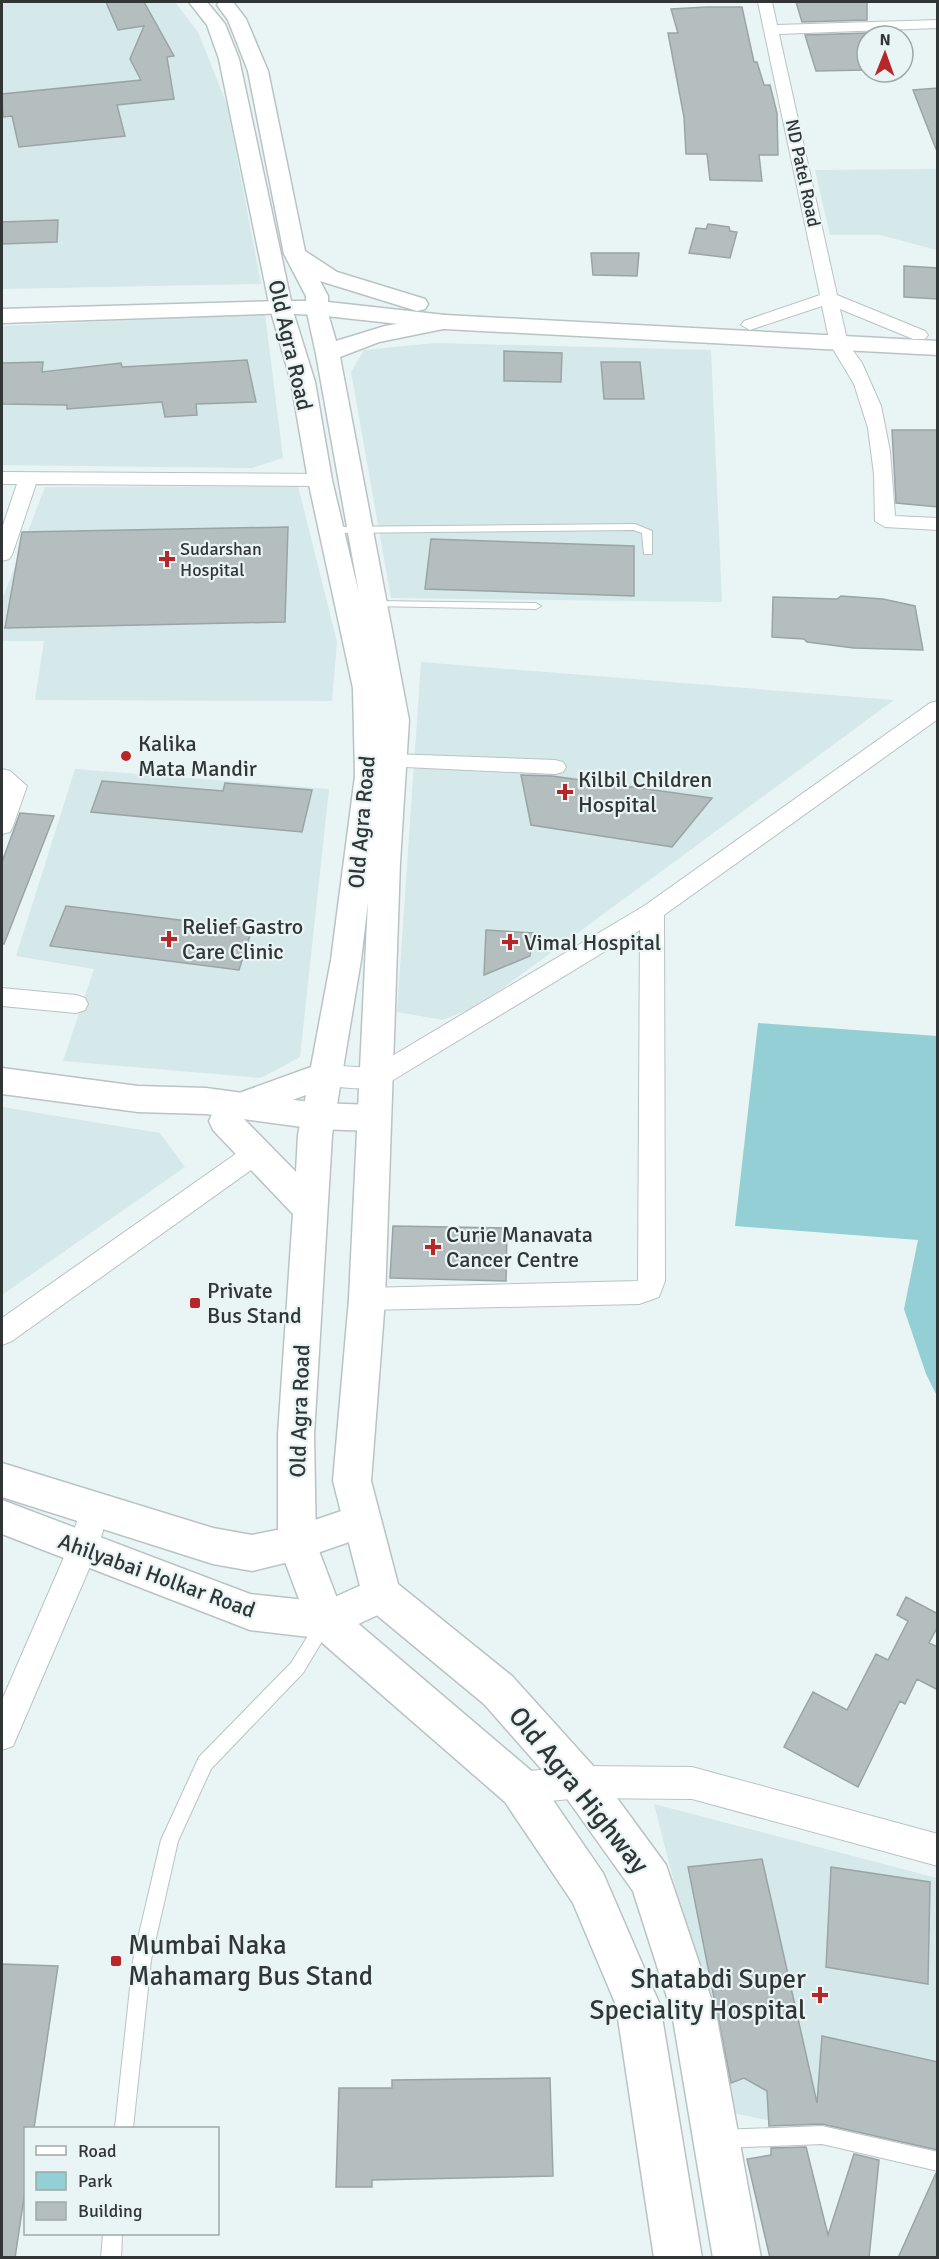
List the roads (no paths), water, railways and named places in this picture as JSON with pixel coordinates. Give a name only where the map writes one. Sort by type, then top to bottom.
[{"type":"main road","name":"Old Agra Road","points":[[198,2],[216,24],[229,59],[239,102],[245,147],[280,302],[303,382],[320,480],[346,529],[374,604],[395,720],[385,862],[367,1299],[352,1481],[362,1521]]},
{"type":"main road","name":"Old Agra Road","points":[[223,2],[237,19],[258,71],[294,254],[317,302],[328,354],[346,529],[367,688],[369,776],[346,960],[316,1125],[296,1435],[297,1543],[326,1621]]},
{"type":"main road","points":[[294,254],[329,277],[444,317]]},
{"type":"main road","points":[[2,302],[317,302],[444,317],[837,337],[931,339]]},
{"type":"main road","points":[[2,316],[280,302]]},
{"type":"main road","points":[[328,354],[350,342],[444,317],[750,325],[837,337]]},
{"type":"main road","points":[[233,1113],[325,1075]]},
{"type":"main road","points":[[2,1081],[138,1099],[200,1117],[233,1113],[316,1125],[374,1128]]},
{"type":"main road","points":[[233,1113],[256,1153],[310,1209]]},
{"type":"main road","name":"Ahilyabai Holkar Road","points":[[2,1480],[213,1546],[252,1553],[297,1543],[362,1521]]},
{"type":"main road","name":"Ahilyabai Holkar Road","points":[[2,1517],[250,1612],[326,1621]]},
{"type":"main road","points":[[326,1621],[381,1594],[362,1521]]},
{"type":"main road","name":"Old Agra Highway","points":[[381,1594],[498,1690],[580,1782],[651,1880],[694,2013],[737,2258]]},
{"type":"main road","name":"Old Agra Highway","points":[[326,1621],[520,1788],[588,1888],[638,2005],[678,2258]]},
{"type":"street","name":"ND Patel Road","points":[[765,2],[773,30],[837,337]]},
{"type":"street","points":[[773,30],[938,24]]},
{"type":"street","points":[[750,325],[829,298],[931,339]]},
{"type":"street","points":[[837,337],[857,368],[881,439],[885,521],[938,524]]},
{"type":"street","points":[[2,478],[320,480]]},
{"type":"street","points":[[2,555],[29,478]]},
{"type":"street","points":[[325,1075],[376,1078],[652,912],[938,708]]},
{"type":"street","points":[[392,761],[555,767]]},
{"type":"street","points":[[2,776],[16,786],[2,826]]},
{"type":"street","points":[[367,1299],[639,1293],[649,1289],[652,1281],[652,912]]},
{"type":"street","points":[[2,997],[76,1004]]},
{"type":"street","points":[[2,1333],[256,1153]]},
{"type":"street","points":[[2,1735],[83,1548],[94,1510]]},
{"type":"street","points":[[520,1788],[580,1782],[692,1783],[938,1850]]},
{"type":"lane","points":[[346,529],[635,527],[647,531],[648,552]]},
{"type":"lane","points":[[374,604],[536,606]]},
{"type":"lane","points":[[124,2127],[142,1960],[170,1840],[205,1763],[297,1668],[326,1621]]},
{"type":"lane","points":[[717,2139],[822,2135],[938,2162]]},
{"type":"lane","points":[[111,2258],[113,2235]]},
{"type":"place","name":"Sudarshan Hospital","points":[[167,559]]},
{"type":"place","name":"Kalika Mata Mandir","points":[[126,756]]},
{"type":"place","name":"Kilbil Children Hospital","points":[[565,792]]},
{"type":"place","name":"Relief Gastro Care Clinic","points":[[169,939]]},
{"type":"place","name":"Vimal Hospital","points":[[510,942]]},
{"type":"place","name":"Curie Manavata Cancer Centre","points":[[433,1247]]},
{"type":"place","name":"Private Bus Stand","points":[[195,1303]]},
{"type":"place","name":"Mumbai Naka Mahamarg Bus Stand","points":[[116,1961]]},
{"type":"place","name":"Shatabdi Super Speciality Hospital","points":[[820,1995]]}]
